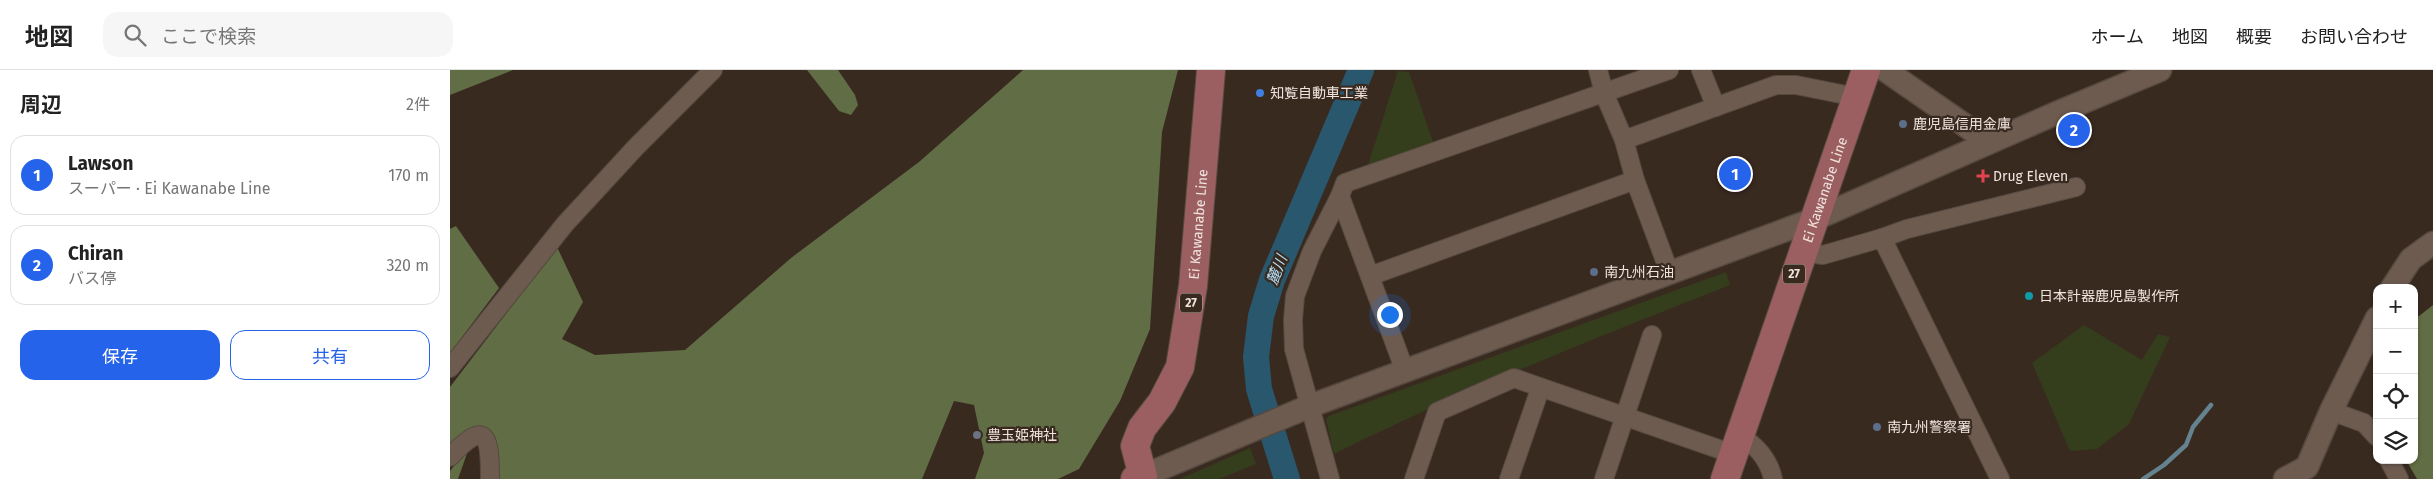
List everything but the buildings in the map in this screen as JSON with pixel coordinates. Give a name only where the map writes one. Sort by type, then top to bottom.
[{"type":"main road","name":"Ei Kawanabe Line","points":[[1139,477],[1135,446],[1142,428],[1162,402],[1180,367],[1194,286],[1210,70]]},
{"type":"main road","name":"Ei Kawanabe Line","points":[[1733,456],[1866,70]]},
{"type":"street","points":[[450,368],[565,224],[636,147],[713,70]]},
{"type":"street","points":[[1598,70],[1604,93],[1624,140],[1635,180],[1670,274]]},
{"type":"street","points":[[1330,479],[1305,407],[1294,349],[1292,320],[1296,296],[1312,251],[1345,183],[1669,70]]},
{"type":"street","points":[[1701,70],[1716,106]]},
{"type":"street","points":[[1885,70],[1989,142]]},
{"type":"street","points":[[1139,477],[1305,407],[1815,219],[1989,142],[2160,70]]},
{"type":"street","points":[[1624,140],[1776,85],[1796,85],[1856,97]]},
{"type":"street","points":[[1370,276],[1635,180]]},
{"type":"street","points":[[1802,252],[1823,255],[1907,229],[2076,187]]},
{"type":"street","points":[[1340,196],[1405,371]]},
{"type":"street","points":[[1882,238],[2000,479]]},
{"type":"street","points":[[2395,284],[2411,259],[2433,243]]},
{"type":"street","points":[[2286,479],[2307,467],[2331,411],[2373,326]]},
{"type":"street","points":[[1604,479],[1652,335]]},
{"type":"street","points":[[1414,479],[1437,412],[1514,378],[1540,389],[1733,456],[1752,443],[1771,468],[1773,479]]},
{"type":"street","points":[[1509,479],[1540,389]]},
{"type":"street","points":[[2331,411],[2364,423],[2373,433]]},
{"type":"street","points":[[450,457],[466,440],[477,435],[483,435],[488,440],[491,458],[490,479]]},
{"type":"street","points":[[2391,464],[2399,479]]},
{"type":"green space","points":[[450,70],[513,70],[450,95]]},
{"type":"green space","points":[[807,70],[838,70],[855,95],[858,105],[851,115],[839,111]]},
{"type":"green space","points":[[1023,70],[1178,70],[1162,132],[1150,329],[1120,401],[1079,469],[1058,479],[975,479],[984,453],[974,405],[954,401],[922,479],[498,479],[494,436],[473,428],[450,444],[450,387],[557,247],[583,302],[562,339],[595,355],[685,350],[791,258],[919,162]]},
{"type":"green space","points":[[1398,71],[1409,72],[1433,142],[1368,165]]},
{"type":"green space","points":[[456,226],[499,288],[450,353],[450,229]]},
{"type":"green space","points":[[1726,272],[1730,285],[1481,386],[1334,454],[1326,420],[1329,416]]},
{"type":"green space","points":[[2433,305],[2433,479],[2417,479],[2408,464],[2418,464],[2418,317]]},
{"type":"green space","points":[[2084,325],[2142,360],[2158,334],[2170,337],[2129,424],[2097,449],[2070,451],[2032,363]]},
{"type":"green space","points":[[470,445],[458,479],[450,479],[450,471]]},
{"type":"green space","points":[[1250,448],[1256,464],[1219,479],[1180,479]]},
{"type":"waterway","name":"麓川","points":[[1287,479],[1259,389],[1256,357],[1261,316],[1272,280],[1361,70]]},
{"type":"waterway","points":[[2143,479],[2164,465],[2186,445],[2193,427],[2211,405]]},
{"type":"place","name":"知覧自動車工業","points":[[1260,93]]},
{"type":"place","name":"鹿児島信用金庫","points":[[1903,124]]},
{"type":"place","name":"Chiran","points":[[2074,130]]},
{"type":"place","name":"Lawson","points":[[1735,174]]},
{"type":"place","name":"Drug Eleven","points":[[1983,176]]},
{"type":"place","name":"南九州石油","points":[[1594,272]]},
{"type":"place","name":"日本計器鹿児島製作所","points":[[2029,296]]},
{"type":"place","name":"南九州警察署","points":[[1877,427]]},
{"type":"place","name":"豊玉姫神社","points":[[977,435]]}]
